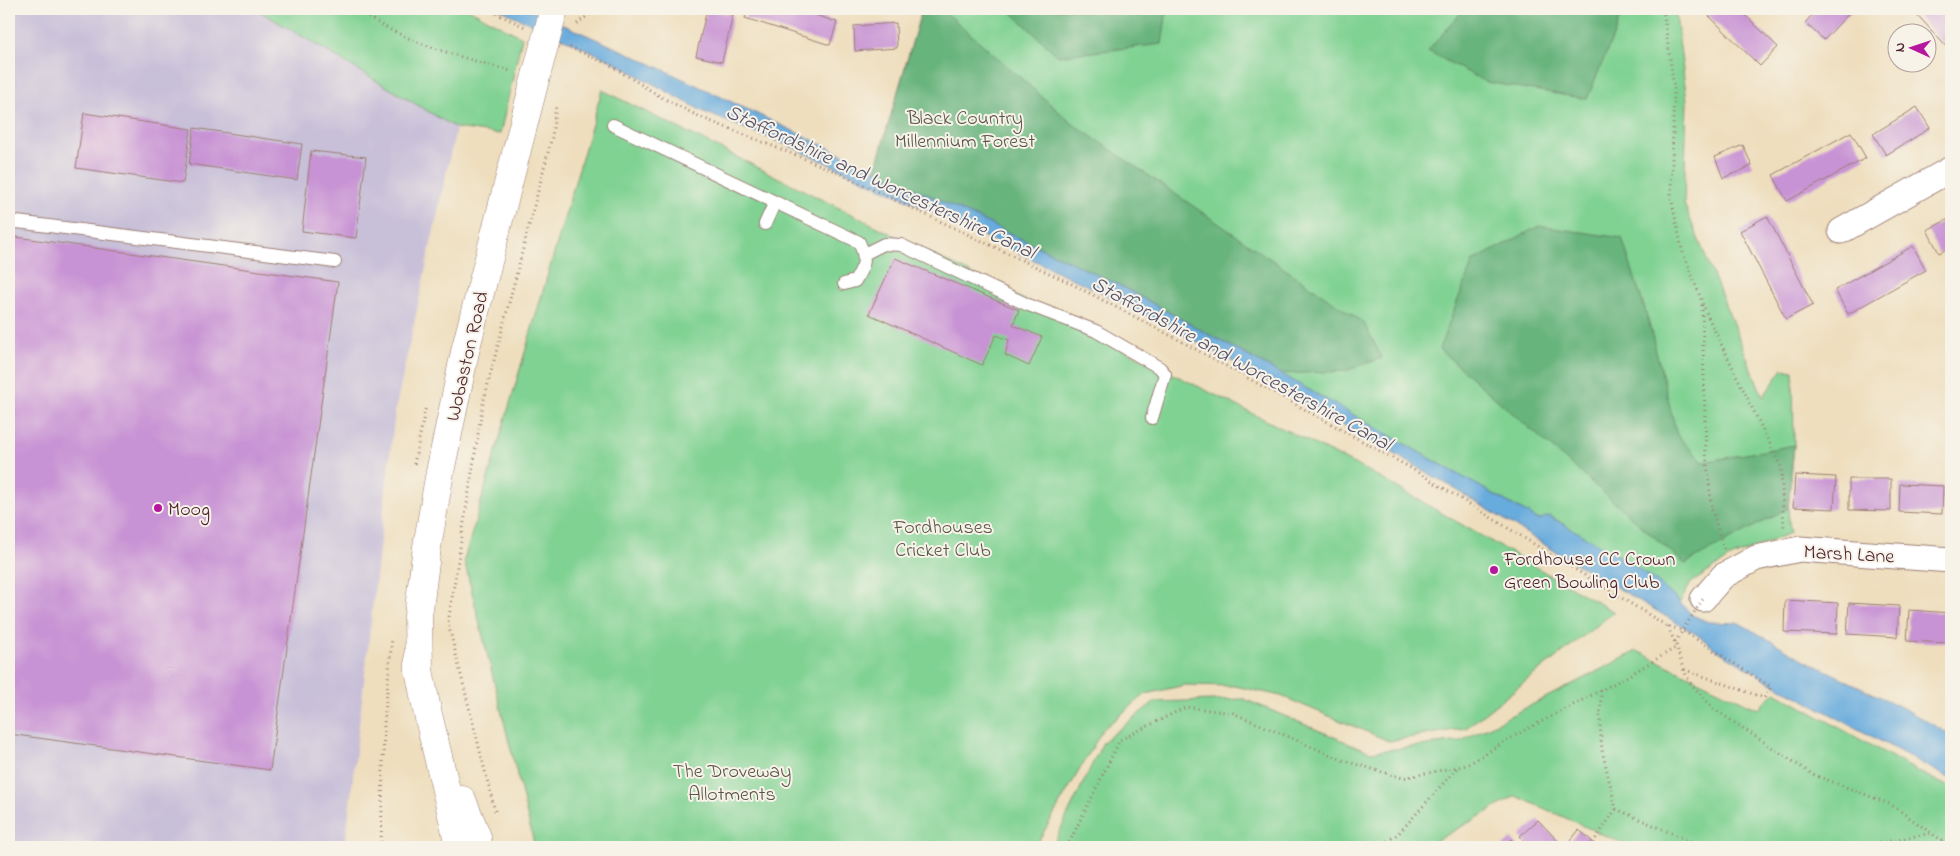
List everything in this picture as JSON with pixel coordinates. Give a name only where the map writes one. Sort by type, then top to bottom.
[{"type":"street","name":"Wobaston Road","points":[[457,847],[457,836],[419,670],[418,616],[427,547],[440,472],[466,347],[554,9]]},
{"type":"street","points":[[1841,231],[1951,168]]},
{"type":"street","name":"Marsh Lane","points":[[1702,599],[1723,576],[1756,558],[1800,549],[1951,560]]},
{"type":"street","name":"Wobaston Road","points":[[427,710],[477,837],[478,847]]},
{"type":"lane","points":[[613,125],[859,242],[864,254],[864,266],[855,281],[844,284]]},
{"type":"lane","points":[[765,224],[775,202]]},
{"type":"lane","points":[[9,221],[335,262]]},
{"type":"lane","points":[[864,254],[884,244],[901,245],[1026,304],[1096,331],[1160,368],[1165,374],[1152,418]]},
{"type":"path","points":[[356,9],[375,23],[422,44],[462,57],[536,76]]},
{"type":"path","points":[[486,9],[532,30]]},
{"type":"path","points":[[1663,9],[1674,88],[1671,196],[1682,250],[1702,301],[1781,467],[1786,552]]},
{"type":"path","points":[[567,46],[610,65],[661,97],[700,118],[830,169],[1068,282],[1179,340],[1409,467],[1667,626],[1688,634],[1771,687],[1764,698],[1683,669]]},
{"type":"path","points":[[497,818],[448,623],[483,403],[543,176]]},
{"type":"path","points":[[1702,301],[1706,454],[1712,510],[1731,572]]},
{"type":"path","points":[[1675,642],[1702,599]]},
{"type":"path","points":[[1667,626],[1677,647],[1683,669],[1691,684],[1714,709],[1812,774],[1890,804],[1951,847]]},
{"type":"path","points":[[1067,847],[1120,740],[1186,707],[1234,713],[1345,761],[1403,778],[1467,765],[1516,735],[1677,647]]},
{"type":"path","points":[[1590,847],[1616,809],[1602,750],[1600,723],[1601,690]]},
{"type":"path","points":[[1378,847],[1399,833],[1458,767]]},
{"type":"path","points":[[1616,809],[1704,847]]},
{"type":"path","points":[[1860,847],[1932,834]]},
{"type":"shaded area","points":[[9,9],[256,9],[456,128],[395,411],[345,847],[9,847]]},
{"type":"green space","points":[[256,9],[468,9],[522,37],[500,134],[456,128]]},
{"type":"green space","points":[[922,9],[1675,9],[1687,101],[1684,204],[1763,397],[1783,369],[1793,371],[1794,445],[1788,508],[1790,533],[1728,559],[1691,583],[1680,602],[1658,583],[1550,516],[1539,520],[1119,285],[875,170]]},
{"type":"green space","name":"Black Country Millennium Forest","points":[[922,9],[942,9],[1073,124],[1364,323],[1382,358],[1345,371],[1281,374],[1119,285],[875,170]]},
{"type":"green space","name":"Black Country Millennium Forest","points":[[1008,9],[1167,9],[1162,44],[1058,56]]},
{"type":"green space","points":[[1464,9],[1622,9],[1615,32],[1587,99],[1486,82],[1428,51]]},
{"type":"green space","name":"Fordhouses Cricket Club","points":[[602,90],[1370,472],[1614,612],[1466,728],[1389,741],[1281,696],[1235,686],[1185,685],[1146,694],[1103,729],[1035,847],[535,847],[464,560]]},
{"type":"green space","points":[[1539,226],[1622,238],[1648,319],[1677,435],[1703,462],[1794,445],[1788,508],[1685,564],[1439,349],[1473,261]]},
{"type":"green space","points":[[1637,651],[1758,709],[1775,692],[1951,788],[1951,847],[1631,847],[1516,796],[1425,847],[1052,847],[1103,742],[1154,702],[1244,699],[1370,752],[1461,741]]},
{"type":"water","name":"Staffordshire and Worcestershire Canal","points":[[499,9],[527,9],[628,53],[1119,285],[1539,520],[1549,516],[1628,561],[1658,583],[1692,615],[1708,622],[1739,623],[1805,660],[1901,707],[1951,735],[1951,779],[1767,680],[1717,650],[1696,634],[1553,550],[1447,484],[1214,351],[1113,298],[899,196],[794,148],[704,112],[612,61]]},
{"type":"building","points":[[707,9],[733,15],[722,62],[696,56]]},
{"type":"building","points":[[748,9],[796,9],[837,22],[830,45],[745,18]]},
{"type":"building","points":[[1702,9],[1739,9],[1778,47],[1760,66]]},
{"type":"building","points":[[1817,9],[1853,9],[1824,40],[1805,23]]},
{"type":"building","points":[[1912,9],[1948,9],[1951,13],[1951,52],[1938,38],[1938,22],[1924,22]]},
{"type":"building","points":[[896,23],[897,48],[855,51],[854,26]]},
{"type":"building","points":[[1917,107],[1930,128],[1886,155],[1873,134]]},
{"type":"building","points":[[84,113],[191,129],[183,183],[76,168]]},
{"type":"building","points":[[194,128],[302,144],[297,180],[189,164]]},
{"type":"building","points":[[1851,132],[1866,158],[1787,201],[1773,175]]},
{"type":"building","points":[[1743,145],[1752,166],[1723,178],[1715,157]]},
{"type":"building","points":[[311,151],[366,157],[356,238],[302,231]]},
{"type":"building","points":[[1767,216],[1813,305],[1786,319],[1740,231]]},
{"type":"building","points":[[1951,218],[1951,247],[1939,253],[1927,230]]},
{"type":"building","name":"Moog","points":[[9,236],[338,282],[270,770],[9,734]]},
{"type":"building","points":[[1913,246],[1926,270],[1848,314],[1835,290]]},
{"type":"building","points":[[895,258],[1019,310],[1013,325],[1042,337],[1029,366],[1005,355],[1009,340],[996,335],[982,365],[869,314]]},
{"type":"building","points":[[1795,475],[1836,477],[1834,509],[1793,507]]},
{"type":"building","points":[[1849,479],[1891,479],[1891,511],[1849,510]]},
{"type":"building","points":[[1900,484],[1943,486],[1942,514],[1899,512]]},
{"type":"building","points":[[1785,600],[1838,603],[1837,634],[1784,632]]},
{"type":"building","points":[[1849,603],[1899,606],[1897,637],[1847,634]]},
{"type":"building","points":[[1909,610],[1951,613],[1951,643],[1907,641]]},
{"type":"building","points":[[1538,820],[1559,842],[1553,847],[1530,847],[1520,836]]},
{"type":"building","points":[[1579,830],[1592,841],[1587,847],[1569,847],[1567,845]]},
{"type":"building","points":[[1511,839],[1519,847],[1502,847]]},
{"type":"place","name":"Moog","points":[[158,508]]},
{"type":"place","name":"Fordhouse CC Crown Green Bowling Club","points":[[1494,570]]},
{"type":"park label","name":"The Droveway Allotments","points":[[732,782]]}]
